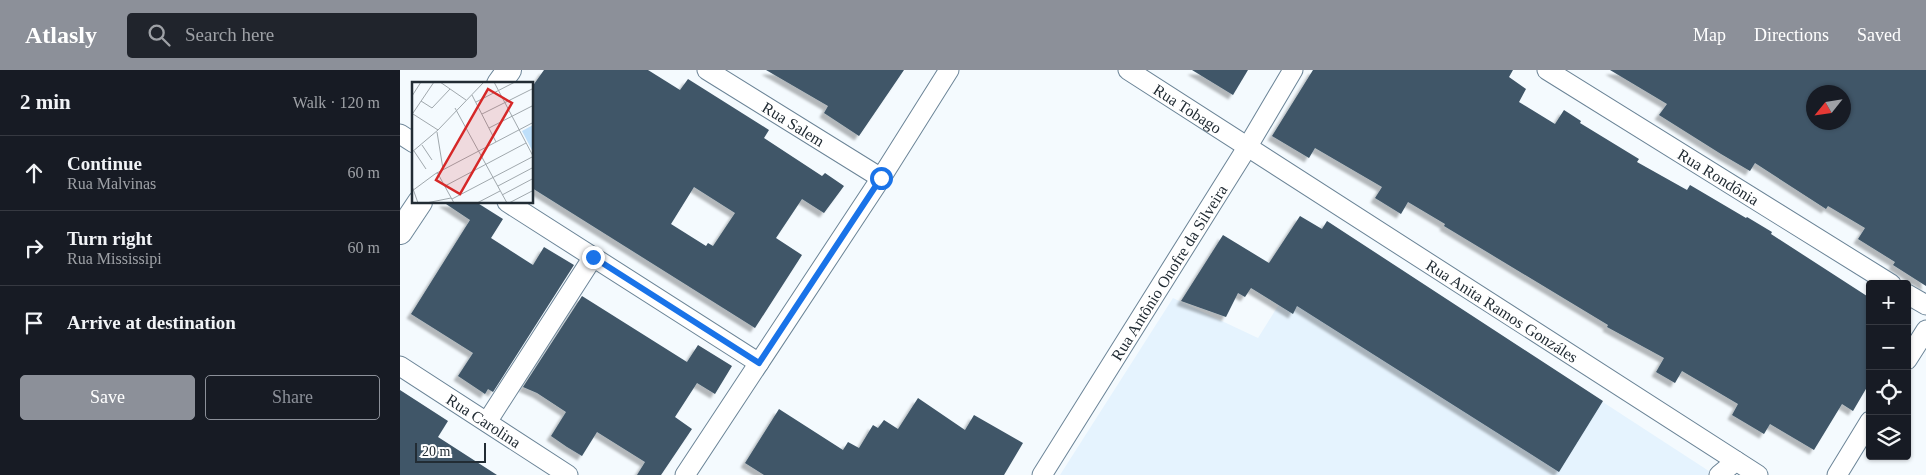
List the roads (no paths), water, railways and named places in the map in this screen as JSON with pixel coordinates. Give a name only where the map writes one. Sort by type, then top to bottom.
[{"type":"street","points":[[500,82],[509,70]]},
{"type":"street","name":"Rua Salem","points":[[707,70],[881,178]]},
{"type":"street","points":[[685,475],[881,178],[949,70]]},
{"type":"street","name":"Rua Tobago","points":[[1128,70],[1248,146]]},
{"type":"street","name":"Rua Antônio Onofre da Silveira","points":[[1042,475],[1294,70]]},
{"type":"street","name":"Rua Rondônia","points":[[1547,70],[1885,280]]},
{"type":"street","points":[[400,134],[412,142]]},
{"type":"street","name":"Rua Anita Ramos Gonzáles","points":[[1248,146],[1758,475]]},
{"type":"street","points":[[400,232],[419,204]]},
{"type":"street","points":[[510,204],[759,363]]},
{"type":"street","points":[[487,422],[593,257]]},
{"type":"street","points":[[1911,296],[1926,305]]},
{"type":"street","points":[[1911,354],[1926,330]]},
{"type":"street","name":"Rua Carolina","points":[[400,366],[568,475]]},
{"type":"street","points":[[1837,475],[1866,428]]},
{"type":"street","points":[[1719,475],[1736,461]]}]
